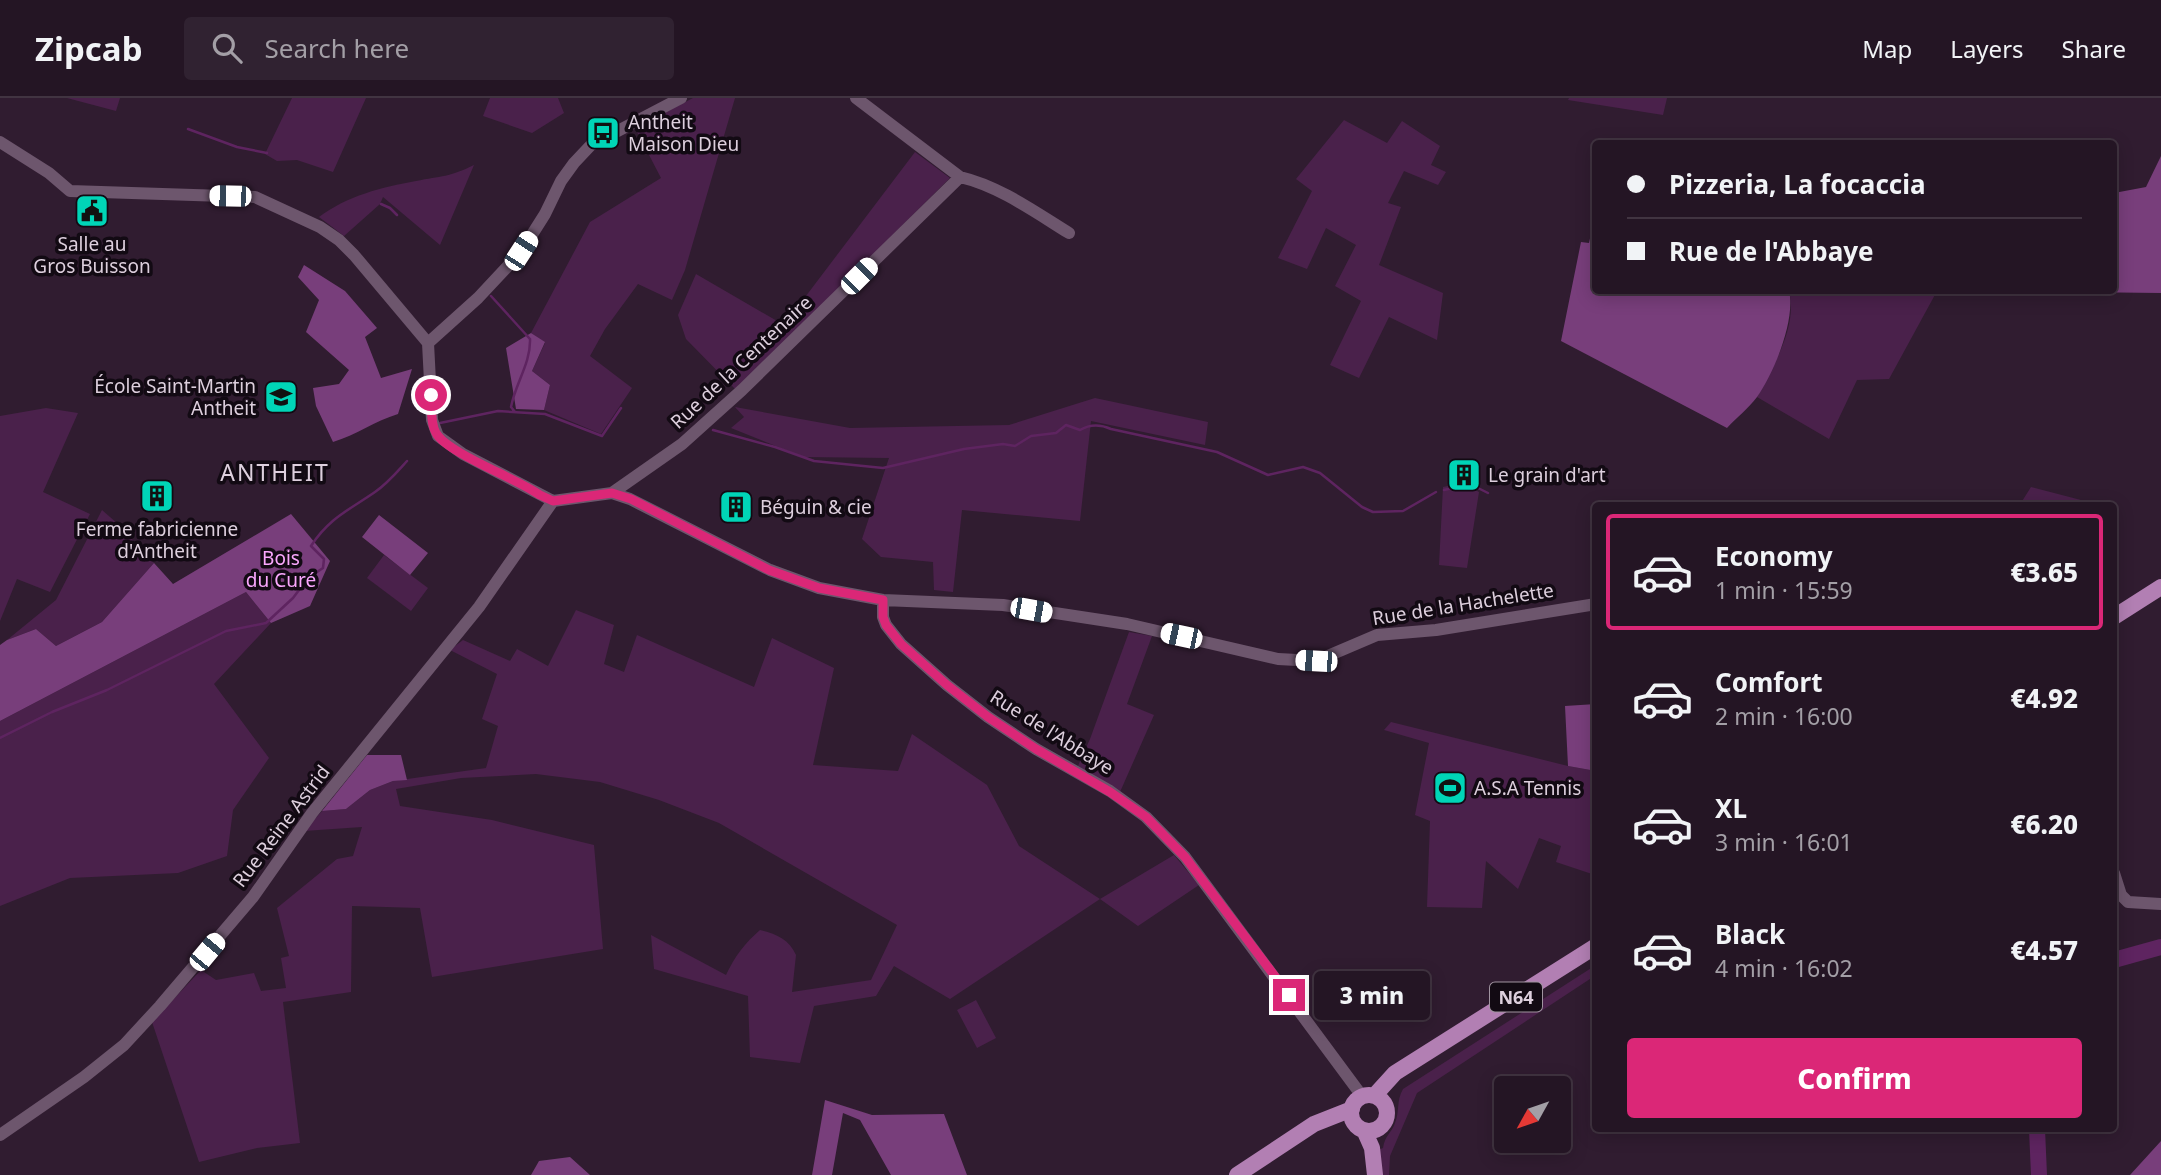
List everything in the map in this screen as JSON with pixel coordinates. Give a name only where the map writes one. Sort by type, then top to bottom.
[{"type":"main road","points":[[2117,615],[2161,587]]},
{"type":"main road","name":"N64","points":[[1367,1112],[1435,1049],[1592,949]]},
{"type":"main road","points":[[1237,1175],[1314,1124],[1367,1112],[1375,1175]]},
{"type":"street","points":[[428,343],[478,299],[521,251],[545,214],[561,181],[591,145],[681,98]]},
{"type":"street","points":[[856,98],[960,177],[977,181],[1000,192],[1069,233]]},
{"type":"street","points":[[0,142],[49,173],[70,191],[255,197],[320,227],[339,240],[367,270],[428,343],[432,420],[438,436],[464,454],[553,501]]},
{"type":"street","name":"Rue de la Centenaire","points":[[553,501],[612,493],[682,444],[742,390],[960,177]]},
{"type":"street","name":"Rue de la Hachelette","points":[[612,493],[631,499],[769,570],[819,588],[883,600],[1003,605],[1127,624],[1278,659],[1316,661],[1377,635],[1436,630],[1592,605]]},
{"type":"street","name":"Rue Reine Astrid","points":[[0,1135],[84,1077],[124,1045],[160,1006],[253,897],[312,813],[479,607],[553,501]]},
{"type":"street","name":"Rue de l'Abbaye","points":[[883,600],[886,625],[901,644],[947,685],[1036,749],[1137,810],[1177,849],[1240,929],[1367,1112]]},
{"type":"street","points":[[2117,884],[2120,895],[2128,902],[2161,904]]},
{"type":"shaded area","points":[[67,98],[120,98],[116,111]]},
{"type":"shaded area","points":[[292,98],[366,98],[333,172],[297,160],[277,161],[265,154]]},
{"type":"shaded area","points":[[490,98],[558,98],[564,113],[532,133],[483,116]]},
{"type":"shaded area","points":[[693,98],[735,98],[685,270],[672,300],[638,284],[605,329],[590,356],[632,388],[601,434],[544,410],[550,385],[532,371],[545,343],[531,333],[590,222],[661,178],[635,128]]},
{"type":"shaded area","points":[[1667,98],[1663,115],[1568,100]]},
{"type":"shaded area","points":[[1344,120],[1387,143],[1402,121],[1440,146],[1431,165],[1446,172],[1438,185],[1404,171],[1388,203],[1401,207],[1379,265],[1443,293],[1437,340],[1389,317],[1359,378],[1330,365],[1361,301],[1335,286],[1356,245],[1326,228],[1307,269],[1278,258],[1312,191],[1296,179]]},
{"type":"shaded area","points":[[915,152],[950,178],[736,390],[686,339],[678,315],[696,274],[784,325]]},
{"type":"shaded area","points":[[474,165],[440,245],[383,197],[380,204],[344,236],[319,217],[341,203],[365,193],[452,174]]},
{"type":"shaded area","points":[[1789,294],[1935,294],[1889,379],[1857,380],[1829,439],[1757,397],[1782,346],[1791,305]]},
{"type":"shaded area","points":[[1095,398],[1208,422],[1205,445],[1091,421],[1080,521],[962,510],[953,592],[934,590],[933,562],[881,557],[862,539],[889,458],[803,457],[731,428],[744,417],[735,407],[850,428],[1009,425]]},
{"type":"shaded area","points":[[46,408],[78,413],[43,492],[90,514],[50,592],[17,579],[0,621],[0,416]]},
{"type":"shaded area","points":[[1462,483],[1479,492],[1467,568],[1439,565],[1443,487]]},
{"type":"shaded area","points":[[2031,487],[2089,502],[2022,502]]},
{"type":"shaded area","points":[[102,510],[154,563],[102,622],[56,646],[36,629],[7,640],[56,600]]},
{"type":"shaded area","points":[[384,555],[428,588],[411,611],[367,578]]},
{"type":"shaded area","points":[[246,592],[271,623],[214,684],[269,758],[233,810],[227,856],[178,873],[70,878],[0,906],[0,721]]},
{"type":"shaded area","points":[[576,610],[614,625],[604,664],[624,672],[637,635],[754,687],[772,638],[834,668],[813,765],[898,771],[912,734],[987,785],[1019,846],[1100,899],[950,999],[894,966],[876,996],[814,1006],[800,1063],[750,1057],[748,996],[654,969],[651,935],[726,975],[745,945],[760,930],[771,933],[786,941],[796,955],[792,992],[871,980],[897,925],[719,823],[659,800],[600,782],[536,774],[461,778],[396,789],[400,806],[492,820],[594,845],[603,949],[432,977],[420,908],[352,906],[351,992],[283,1002],[300,1143],[257,1148],[199,1162],[152,1022],[201,970],[216,980],[254,973],[261,991],[286,988],[281,958],[289,956],[277,908],[337,859],[353,856],[362,827],[304,831],[322,811],[346,809],[370,790],[393,781],[486,768],[498,726],[482,719],[497,674],[450,650],[463,640],[510,661],[517,649],[548,666]]},
{"type":"shaded area","points":[[1129,632],[1152,636],[1127,704],[1154,715],[1120,792],[1078,766]]},
{"type":"shaded area","points":[[1391,722],[1592,770],[1592,874],[1556,862],[1561,846],[1539,838],[1518,889],[1486,861],[1482,908],[1427,907],[1430,821],[1415,815],[1429,743],[1384,730]]},
{"type":"shaded area","points":[[1174,855],[1199,885],[1138,926],[1100,899]]},
{"type":"shaded area","points":[[1592,968],[1592,978],[1417,1093],[1390,1156],[1389,1175],[1380,1175],[1378,1150],[1383,1148],[1395,1123],[1403,1089]]},
{"type":"shaded area","points":[[976,1000],[996,1038],[977,1048],[957,1010]]},
{"type":"green space","points":[[2161,156],[2161,293],[2117,292],[2117,192],[2146,187]]},
{"type":"green space","points":[[1592,229],[1592,294],[1789,294],[1789,316],[1782,346],[1764,387],[1727,428],[1561,341],[1581,242],[1589,243]]},
{"type":"green space","points":[[304,265],[345,291],[377,328],[365,337],[381,378],[412,369],[398,414],[333,442],[316,406],[313,388],[339,384],[349,370],[306,332],[319,300],[298,277]]},
{"type":"green space","points":[[531,333],[545,342],[532,371],[550,385],[544,410],[516,409],[506,348]]},
{"type":"green space","name":"Bois du Curé","points":[[291,514],[330,561],[310,606],[271,623],[246,592],[0,721],[0,645],[7,640],[36,629],[56,646],[102,622],[154,563],[173,584]]},
{"type":"green space","points":[[379,515],[428,553],[410,575],[362,537]]},
{"type":"green space","points":[[1592,704],[1592,770],[1568,766],[1565,706]]},
{"type":"green space","points":[[367,755],[401,755],[407,780],[393,781],[370,790],[346,809],[322,811]]},
{"type":"green space","points":[[825,1100],[872,1115],[944,1114],[967,1175],[891,1175],[860,1120],[843,1113],[832,1175],[812,1175]]},
{"type":"green space","points":[[2161,1141],[2161,1175],[2130,1175]]},
{"type":"green space","points":[[570,1157],[590,1175],[531,1175],[539,1161]]},
{"type":"waterway","points":[[188,129],[237,147],[267,153]]},
{"type":"waterway","points":[[381,204],[397,215]]},
{"type":"waterway","points":[[491,296],[530,339],[528,357],[511,407],[515,412]]},
{"type":"waterway","points":[[440,423],[498,411],[545,414],[602,436],[621,408]]},
{"type":"waterway","points":[[713,430],[814,461],[883,468],[964,449],[1003,444],[1015,446],[1031,436],[1056,433],[1066,425],[1080,430],[1099,426],[1217,452],[1268,475],[1303,467],[1320,473],[1362,507],[1373,512],[1403,511],[1436,492]]},
{"type":"waterway","points":[[0,738],[52,712],[107,690],[226,631],[266,623],[293,598],[308,578],[323,568],[324,559],[311,546],[318,536],[340,515],[384,485],[407,461]]},
{"type":"waterway","points":[[1444,490],[1470,484],[1488,493]]},
{"type":"waterway","points":[[2117,959],[2161,947]]},
{"type":"waterway","points":[[2037,1132],[2039,1175]]},
{"type":"place","name":"Antheit Maison Dieu","points":[[603,133]]},
{"type":"place","name":"Salle au Gros Buisson","points":[[92,211]]},
{"type":"place","name":"École Saint-Martin Antheit","points":[[281,397]]},
{"type":"place","name":"Le grain d'art","points":[[1464,475]]},
{"type":"place","name":"Ferme fabricienne d'Antheit","points":[[157,496]]},
{"type":"place","name":"Béguin & cie","points":[[736,507]]},
{"type":"place","name":"A.S.A Tennis","points":[[1450,788]]},
{"type":"district","name":"ANTHEIT","points":[[275,472]]},
{"type":"route","points":[[431,395],[432,420],[438,436],[464,454],[553,501],[612,493],[631,499],[769,570],[819,588],[883,600],[883,622],[901,644],[947,685],[1036,749],[1110,792],[1146,817],[1185,857],[1289,995]]}]
